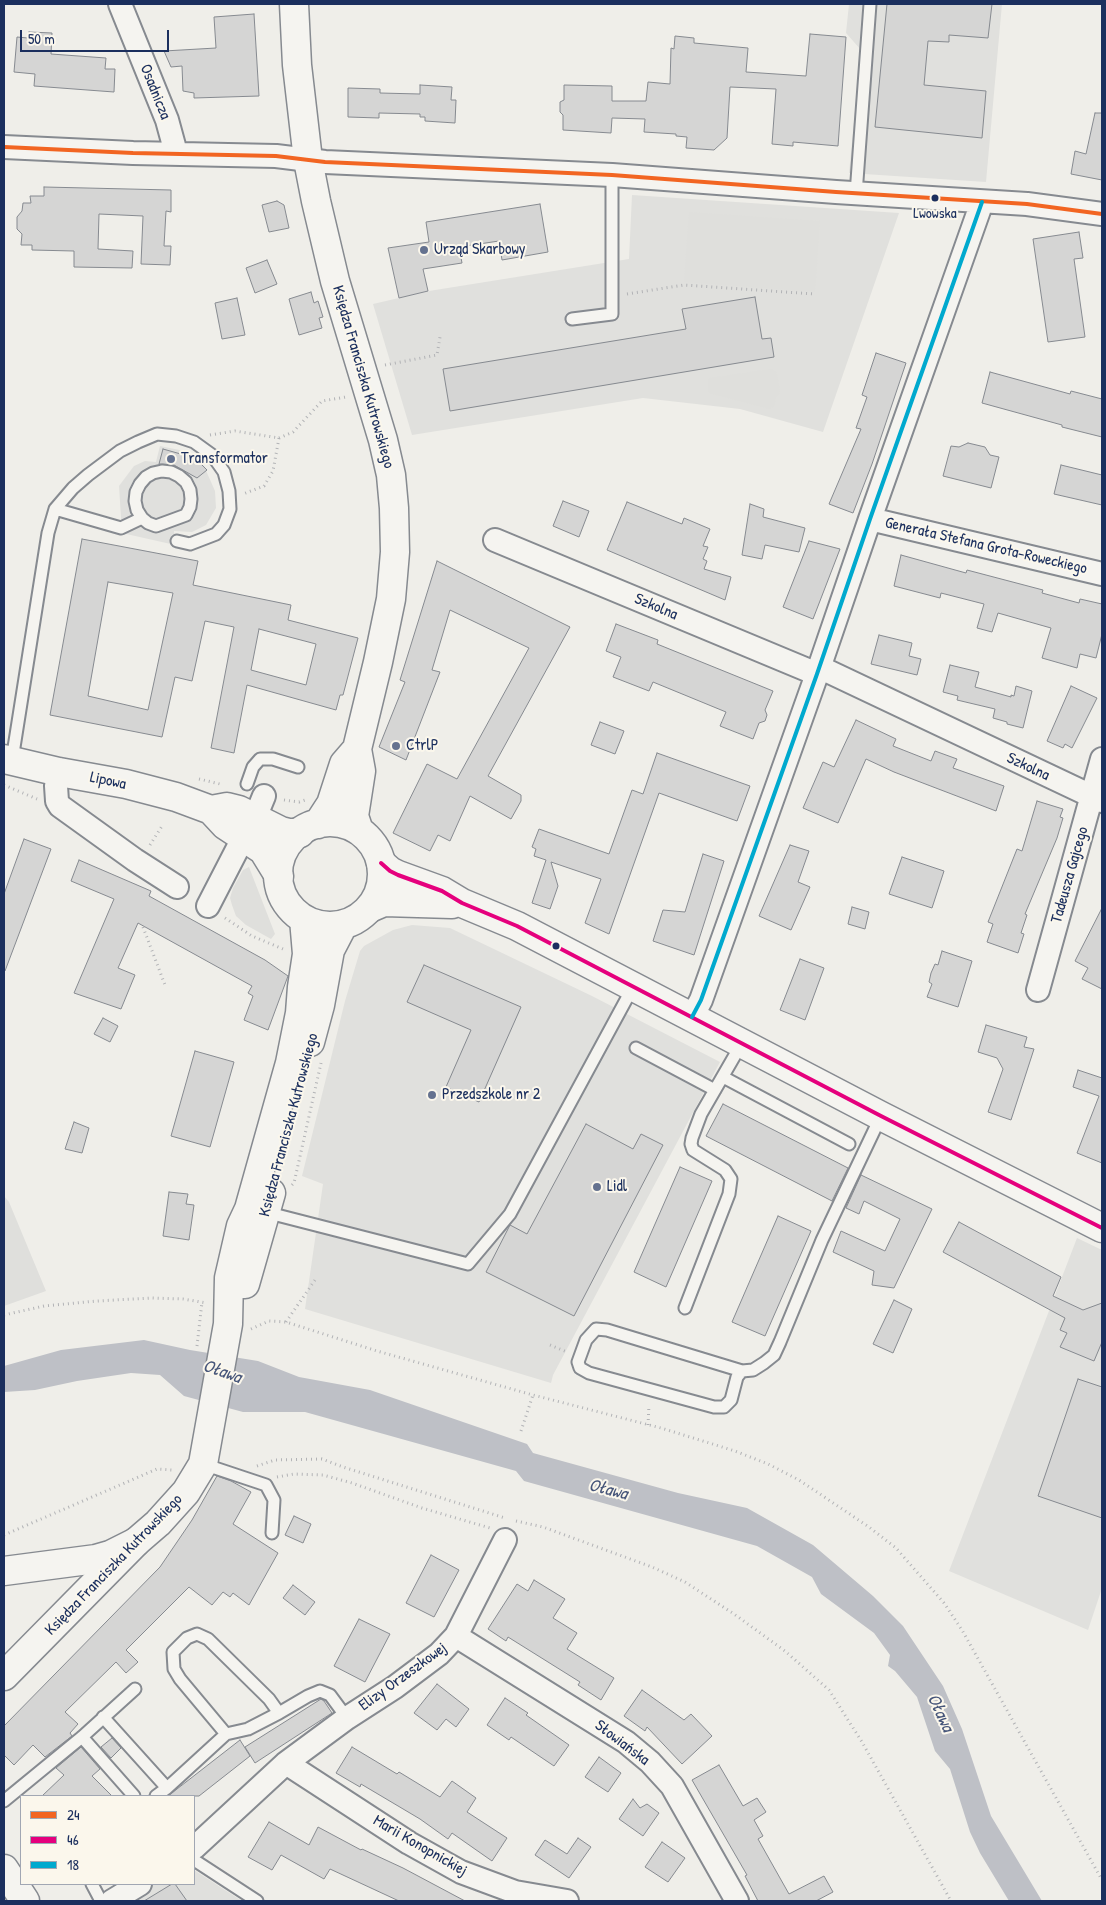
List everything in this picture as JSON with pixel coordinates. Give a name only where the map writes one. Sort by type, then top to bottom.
[{"type":"main road","name":"Księdza Franciszka Kutrowskiego","points":[[294,4],[296,65],[308,160],[318,215],[383,440],[391,476],[394,508],[395,552],[391,599],[357,750],[361,771],[354,816],[359,832]]},
{"type":"main road","name":"Księdza Franciszka Kutrowskiego","points":[[309,828],[331,804],[344,764],[357,750]]},
{"type":"main road","name":"Lipowa","points":[[7,768],[59,772],[126,784],[176,797],[211,810],[225,824],[263,850],[279,876]]},
{"type":"main road","name":"Lipowa","points":[[211,810],[227,807],[240,810],[289,834],[309,828]]},
{"type":"main road","points":[[370,908],[377,898],[381,887],[382,875],[381,863],[371,842],[350,826],[334,823],[309,828],[291,841],[284,852],[279,876],[282,893],[297,914],[316,924],[342,925],[353,921],[370,908],[384,902],[462,903]]},
{"type":"main road","points":[[381,863],[398,875],[442,891],[462,903],[517,926],[881,1116],[1102,1228]]},
{"type":"main road","name":"Księdza Franciszka Kutrowskiego","points":[[4,1676],[136,1542],[158,1523],[186,1492],[230,1319],[246,1282],[258,1210],[300,1013],[307,954],[304,918]]},
{"type":"main road","name":"Księdza Franciszka Kutrowskiego","points":[[258,1210],[320,1005],[328,956],[342,925]]},
{"type":"main road","points":[[4,1571],[96,1559],[110,1555],[136,1542]]},
{"type":"main road","points":[[4,1869],[25,1901]]},
{"type":"street","name":"Osadnicza","points":[[120,4],[167,120],[176,153]]},
{"type":"street","points":[[4,147],[276,156],[344,163],[612,175],[856,194],[1027,204],[1102,214]]},
{"type":"street","points":[[692,1017],[701,1000],[982,202]]},
{"type":"street","name":"Generała Stefana Grota-Roweckiego","points":[[870,519],[1102,574]]},
{"type":"street","name":"Szkolna","points":[[495,540],[843,680],[1097,799]]},
{"type":"street","name":"Tadeusza Gajcego","points":[[1038,990],[1097,799],[1102,759]]},
{"type":"street","points":[[59,772],[56,786],[57,801],[60,806],[135,860],[178,887]]},
{"type":"street","points":[[208,906],[241,842]]},
{"type":"street","name":"Elizy Orzeszkowej","points":[[195,1847],[286,1763],[347,1718],[395,1688],[438,1654],[456,1636],[499,1535]]},
{"type":"street","name":"Słowiańska","points":[[456,1636],[626,1742],[650,1762],[672,1786],[737,1901]]},
{"type":"street","name":"Marii Konopnickiej","points":[[286,1763],[409,1842],[461,1872],[515,1892],[567,1901]]},
{"type":"street","points":[[112,1901],[138,1885]]},
{"type":"lane","points":[[856,194],[870,4]]},
{"type":"lane","points":[[572,319],[612,314],[612,175]]},
{"type":"lane","points":[[7,768],[48,533],[55,509],[73,488],[112,457],[138,442],[157,434],[176,436],[194,442],[212,455],[224,472],[229,491],[230,509],[224,525],[216,534],[190,544],[177,541]]},
{"type":"lane","points":[[171,472],[186,482],[191,499],[186,515],[156,526],[142,518],[137,510],[135,501],[136,492],[146,477],[154,473],[171,472]]},
{"type":"lane","points":[[55,509],[121,528],[142,518]]},
{"type":"lane","points":[[256,798],[253,767],[260,760],[273,758],[298,767]]},
{"type":"lane","points":[[258,1210],[468,1264],[510,1214],[633,987]]},
{"type":"lane","points":[[685,1308],[729,1194],[731,1179],[725,1170],[693,1150],[691,1144],[701,1114],[742,1043]]},
{"type":"lane","points":[[636,1048],[715,1090]]},
{"type":"lane","points":[[723,1078],[849,1144]]},
{"type":"lane","points":[[742,1371],[737,1377],[731,1400],[724,1407],[714,1407],[589,1373],[580,1368],[578,1362],[586,1340],[596,1329],[607,1330],[742,1371],[753,1370],[774,1355],[822,1240],[881,1116]]},
{"type":"lane","points":[[195,1462],[266,1485],[274,1500],[272,1534]]},
{"type":"lane","points":[[226,1734],[174,1670],[173,1652],[186,1638],[196,1634],[208,1640],[269,1699],[279,1713]]},
{"type":"lane","points":[[4,1801],[82,1736],[134,1689]]},
{"type":"lane","points":[[157,1795],[226,1734],[248,1729],[308,1696],[320,1692],[330,1695],[347,1718]]},
{"type":"lane","points":[[103,1717],[167,1788]]},
{"type":"lane","points":[[82,1736],[133,1795]]},
{"type":"lane","points":[[195,1861],[257,1901]]},
{"type":"lane","points":[[93,1885],[101,1901]]},
{"type":"path","points":[[612,296],[684,286],[814,294]]},
{"type":"path","points":[[385,366],[437,355],[440,337]]},
{"type":"path","points":[[194,442],[208,436],[235,431],[280,438],[293,432],[322,401],[349,396]]},
{"type":"path","points":[[229,491],[236,495],[264,486],[273,471],[280,438]]},
{"type":"path","points":[[7,768],[33,799],[57,801]]},
{"type":"path","points":[[208,906],[252,936],[287,950]]},
{"type":"path","points":[[143,927],[165,985]]},
{"type":"path","points":[[290,1188],[294,1182],[323,1056]]},
{"type":"path","points":[[286,1322],[315,1280]]},
{"type":"path","points":[[4,1315],[44,1306],[97,1301],[152,1298],[202,1302],[230,1319],[286,1322],[533,1395],[648,1425],[735,1451],[768,1464],[815,1490],[896,1548],[944,1603],[962,1630],[1102,1880]]},
{"type":"path","points":[[197,1346],[202,1302]]},
{"type":"path","points":[[521,1431],[533,1395]]},
{"type":"path","points":[[648,1425],[649,1408]]},
{"type":"path","points":[[243,1476],[259,1464],[275,1460],[322,1459],[343,1468],[492,1515],[543,1527],[652,1567],[685,1582],[785,1651],[829,1690],[862,1742],[951,1901]]},
{"type":"path","points":[[4,1534],[157,1469],[195,1462]]},
{"type":"path","points":[[255,1480],[294,1474],[323,1475],[352,1483],[499,1535]]},
{"type":"shaded area","points":[[849,4],[1002,4],[986,182],[849,173],[861,50],[846,33]]},
{"type":"shaded area","points":[[632,195],[899,213],[823,432],[740,409],[643,398],[412,435],[373,304],[429,291],[629,259]]},
{"type":"shaded area","points":[[689,212],[820,221],[815,292],[684,282]]},
{"type":"shaded area","points":[[774,370],[777,374],[780,392],[776,397],[774,406],[769,409],[712,394],[708,391],[708,381],[710,378]]},
{"type":"shaded area","points":[[160,446],[189,452],[204,466],[215,491],[216,508],[206,525],[192,532],[174,531],[175,545],[122,533],[119,486],[134,466],[145,461],[156,462]]},
{"type":"shaded area","points":[[249,867],[275,934],[271,939],[246,925],[236,916],[232,905],[230,898],[233,888],[243,870]]},
{"type":"shaded area","points":[[412,925],[450,928],[592,996],[720,1062],[553,1375],[551,1383],[305,1309],[323,1184],[302,1176],[345,1001],[360,951],[364,946],[393,930]]},
{"type":"shaded area","points":[[4,1196],[9,1202],[46,1291],[4,1306]]},
{"type":"shaded area","points":[[1077,1238],[1102,1250],[1102,1588],[1088,1630],[949,1571]]},
{"type":"shaded area","points":[[195,1871],[242,1901],[122,1901],[149,1885],[195,1885]]},
{"type":"water","name":"Oława","points":[[144,1340],[190,1350],[258,1361],[299,1377],[370,1390],[527,1444],[533,1453],[678,1493],[747,1508],[813,1545],[873,1596],[903,1626],[943,1686],[962,1729],[991,1816],[1042,1901],[1009,1901],[980,1853],[970,1832],[950,1769],[935,1751],[917,1697],[895,1671],[888,1666],[890,1655],[874,1633],[821,1594],[812,1577],[757,1546],[524,1481],[516,1471],[305,1412],[243,1412],[184,1396],[160,1375],[131,1373],[77,1381],[35,1390],[4,1392],[4,1366],[61,1350]]},
{"type":"building","points":[[887,4],[992,4],[988,38],[949,35],[949,42],[928,41],[924,85],[986,91],[982,138],[875,127]]},
{"type":"building","points":[[254,14],[259,96],[194,98],[194,93],[183,91],[182,66],[171,67],[164,51],[216,48],[214,17]]},
{"type":"building","points":[[29,32],[52,33],[51,54],[106,58],[105,69],[115,69],[114,92],[34,86],[35,74],[14,72],[17,37],[28,38]]},
{"type":"building","points":[[810,34],[846,37],[838,146],[793,142],[793,146],[772,144],[776,89],[730,87],[727,138],[714,150],[686,148],[687,137],[676,136],[676,134],[644,132],[645,119],[612,118],[611,133],[563,130],[563,115],[560,112],[560,102],[564,100],[564,85],[612,86],[612,101],[646,101],[648,82],[670,84],[671,48],[674,49],[675,36],[694,38],[694,43],[748,48],[746,72],[806,76]]},
{"type":"building","points":[[420,85],[452,87],[451,100],[456,100],[455,123],[425,121],[425,117],[420,117],[420,114],[379,113],[379,118],[348,117],[348,88],[380,89],[380,93],[420,94]]},
{"type":"building","points":[[1095,113],[1102,113],[1102,180],[1071,174],[1075,151],[1086,154]]},
{"type":"building","points":[[44,187],[171,190],[171,212],[166,211],[164,246],[171,246],[170,265],[141,264],[143,216],[99,214],[98,249],[133,251],[132,268],[74,267],[74,251],[32,250],[32,245],[21,245],[22,234],[17,229],[17,217],[22,211],[23,203],[31,203],[30,196],[44,196]]},
{"type":"building","points":[[277,201],[284,205],[289,228],[269,232],[262,205]]},
{"type":"building","name":"Urząd Skarbowy","points":[[540,204],[548,252],[502,260],[499,241],[459,247],[462,263],[423,269],[428,291],[399,298],[388,248],[429,242],[426,222]]},
{"type":"building","points":[[1079,232],[1083,258],[1074,259],[1085,337],[1048,342],[1033,239]]},
{"type":"building","points":[[267,260],[277,284],[255,293],[246,268]]},
{"type":"building","points":[[311,292],[314,303],[318,301],[323,317],[319,318],[322,328],[299,335],[289,299]]},
{"type":"building","points":[[755,297],[762,339],[771,338],[774,357],[450,411],[443,369],[686,329],[682,309]]},
{"type":"building","points":[[237,298],[245,335],[222,339],[215,303]]},
{"type":"building","points":[[876,353],[906,363],[872,464],[853,513],[829,504],[861,429],[856,428],[867,397],[862,395]]},
{"type":"building","points":[[990,372],[1070,394],[1071,391],[1102,399],[1102,437],[982,403]]},
{"type":"building","points":[[968,443],[985,447],[990,455],[999,457],[991,488],[943,476],[951,446],[959,447]]},
{"type":"building","points":[[163,449],[195,458],[207,470],[197,478],[174,465],[159,464]]},
{"type":"building","points":[[1061,465],[1102,475],[1102,505],[1054,494]]},
{"type":"building","points":[[563,501],[589,511],[579,537],[553,526]]},
{"type":"building","points":[[627,502],[682,524],[684,518],[710,529],[703,546],[708,547],[703,559],[707,561],[704,569],[731,577],[725,600],[607,550]]},
{"type":"building","points":[[750,504],[764,509],[763,517],[805,528],[799,552],[765,545],[762,559],[742,555]]},
{"type":"building","points":[[82,539],[198,561],[193,585],[291,605],[288,620],[358,638],[343,695],[340,695],[336,710],[247,685],[234,753],[211,748],[234,627],[205,621],[192,681],[175,677],[162,737],[50,715]],"holes":[[[108,582],[173,593],[148,710],[88,696]],[[259,629],[316,644],[306,685],[251,670]]]},
{"type":"building","points":[[809,541],[840,549],[813,619],[783,607]]},
{"type":"building","points":[[901,555],[966,573],[967,570],[1043,590],[1042,593],[1079,603],[1080,599],[1102,604],[1102,634],[1096,658],[1080,654],[1077,668],[1042,658],[1051,628],[998,613],[992,632],[977,628],[984,604],[941,593],[940,598],[894,586]]},
{"type":"building","points":[[437,561],[570,627],[488,776],[521,795],[521,801],[511,819],[470,796],[450,841],[438,835],[430,851],[393,833],[427,764],[457,779],[529,648],[450,610],[432,670],[440,672],[406,760],[379,747],[405,682],[400,680]]},
{"type":"building","points":[[616,624],[658,640],[657,644],[773,691],[765,710],[767,715],[765,721],[759,723],[753,739],[720,726],[726,712],[653,682],[649,691],[613,677],[621,657],[606,651]]},
{"type":"building","points":[[879,635],[912,643],[909,656],[921,659],[917,675],[871,664]]},
{"type":"building","points":[[950,665],[979,672],[975,687],[1011,697],[1011,695],[1014,696],[1016,686],[1032,691],[1023,728],[993,718],[995,709],[957,700],[958,696],[943,692]]},
{"type":"building","points":[[1071,686],[1097,698],[1072,748],[1065,744],[1063,748],[1047,741]]},
{"type":"building","points":[[856,720],[896,739],[893,746],[931,761],[935,751],[957,759],[953,768],[1004,786],[996,811],[894,772],[866,759],[838,823],[803,808],[823,762],[834,767]]},
{"type":"building","points":[[600,722],[624,731],[615,754],[591,745]]},
{"type":"building","points":[[657,753],[750,786],[737,821],[659,793],[609,934],[585,923],[601,879],[551,862],[558,886],[550,909],[532,903],[546,860],[534,856],[536,849],[532,847],[539,829],[609,854],[632,790],[643,794]]},
{"type":"building","points":[[1037,801],[1063,809],[1060,817],[1063,818],[1057,838],[1025,914],[1027,915],[1021,933],[1024,934],[1018,953],[987,942],[993,924],[988,922],[1017,849],[1022,851]]},
{"type":"building","points":[[24,839],[51,849],[5,971],[4,894]]},
{"type":"building","points":[[790,845],[809,851],[798,882],[810,887],[791,930],[759,916]]},
{"type":"building","points":[[703,854],[724,861],[694,955],[653,941],[663,910],[685,912]]},
{"type":"building","points":[[902,857],[944,871],[932,908],[889,894]]},
{"type":"building","points":[[79,860],[151,891],[149,896],[265,960],[288,976],[268,1030],[244,1020],[253,996],[248,993],[252,986],[138,923],[118,968],[135,975],[121,1009],[74,993],[114,899],[71,881]]},
{"type":"building","points":[[852,907],[869,912],[865,929],[848,924]]},
{"type":"building","points":[[1102,908],[1102,989],[1082,979],[1088,968],[1075,961]]},
{"type":"building","points":[[942,951],[972,961],[958,1007],[927,997],[932,984],[929,982],[931,973],[935,964],[938,965]]},
{"type":"building","points":[[800,959],[824,968],[805,1020],[780,1010]]},
{"type":"building","points":[[424,965],[521,1007],[479,1102],[446,1087],[471,1030],[407,1002]]},
{"type":"building","points":[[103,1018],[118,1026],[110,1042],[94,1034]]},
{"type":"building","points":[[986,1025],[1027,1037],[1024,1047],[1034,1049],[1011,1120],[988,1112],[1003,1069],[997,1058],[978,1052]]},
{"type":"building","points":[[195,1051],[234,1062],[210,1147],[171,1136]]},
{"type":"building","points":[[1078,1070],[1102,1078],[1102,1163],[1077,1153],[1099,1096],[1073,1087]]},
{"type":"building","points":[[723,1104],[848,1168],[832,1201],[706,1136]]},
{"type":"building","points":[[74,1122],[89,1128],[82,1153],[65,1149]]},
{"type":"building","name":"Lidl","points":[[586,1124],[633,1149],[641,1134],[663,1145],[574,1316],[486,1272],[510,1225],[527,1234]]},
{"type":"building","points":[[680,1167],[712,1181],[666,1287],[634,1272]]},
{"type":"building","points":[[861,1175],[932,1209],[894,1288],[872,1285],[874,1271],[833,1252],[841,1231],[885,1251],[900,1219],[864,1201],[859,1214],[846,1208]]},
{"type":"building","points":[[169,1192],[188,1194],[186,1204],[194,1205],[189,1240],[163,1236]]},
{"type":"building","points":[[778,1216],[811,1231],[765,1336],[732,1322]]},
{"type":"building","points":[[959,1222],[1061,1277],[1053,1296],[1083,1310],[1102,1303],[1102,1342],[1094,1361],[1060,1347],[1067,1333],[1060,1330],[1065,1318],[943,1252]]},
{"type":"building","points":[[894,1300],[912,1309],[893,1353],[873,1344]]},
{"type":"building","points":[[1078,1379],[1102,1387],[1102,1518],[1038,1496]]},
{"type":"building","points":[[217,1476],[251,1492],[233,1524],[278,1553],[249,1605],[233,1593],[230,1597],[223,1592],[212,1605],[189,1587],[126,1650],[138,1662],[126,1673],[116,1662],[65,1712],[78,1724],[70,1733],[72,1736],[45,1757],[33,1745],[14,1765],[4,1755],[4,1726],[160,1567],[192,1520]]},
{"type":"building","points":[[294,1516],[311,1524],[303,1543],[285,1535]]},
{"type":"building","points":[[431,1555],[459,1570],[434,1617],[406,1603]]},
{"type":"building","points":[[534,1580],[565,1599],[553,1618],[577,1633],[567,1649],[614,1678],[601,1700],[578,1685],[580,1682],[508,1637],[506,1641],[488,1629],[517,1584],[528,1591]]},
{"type":"building","points":[[293,1585],[315,1602],[305,1615],[283,1598]]},
{"type":"building","points":[[359,1619],[390,1634],[365,1682],[334,1666]]},
{"type":"building","points":[[437,1684],[469,1709],[456,1727],[446,1719],[437,1730],[414,1713]]},
{"type":"building","points":[[642,1690],[684,1720],[691,1714],[712,1736],[682,1764],[647,1727],[645,1731],[624,1716]]},
{"type":"building","points":[[505,1698],[528,1713],[526,1715],[569,1745],[554,1766],[511,1737],[509,1740],[487,1725]]},
{"type":"building","points":[[321,1699],[332,1713],[255,1763],[245,1747]]},
{"type":"building","points":[[112,1738],[121,1748],[111,1758],[101,1747]]},
{"type":"building","points":[[240,1740],[250,1756],[199,1796],[169,1795]]},
{"type":"building","points":[[81,1747],[100,1769],[92,1776],[111,1795],[43,1795],[64,1775],[56,1768]]},
{"type":"building","points":[[352,1747],[440,1797],[452,1781],[476,1798],[467,1812],[507,1838],[492,1861],[452,1833],[448,1839],[420,1819],[361,1784],[360,1787],[336,1773]]},
{"type":"building","points":[[599,1757],[621,1773],[608,1792],[585,1777]]},
{"type":"building","points":[[719,1765],[743,1806],[757,1798],[766,1812],[754,1820],[763,1836],[758,1839],[789,1894],[824,1876],[833,1892],[816,1901],[758,1901],[745,1876],[747,1875],[692,1780]]},
{"type":"building","points":[[633,1799],[640,1808],[647,1804],[659,1813],[643,1836],[619,1819]]},
{"type":"building","points":[[269,1822],[309,1845],[318,1827],[361,1850],[403,1868],[465,1901],[399,1901],[330,1869],[324,1879],[281,1855],[272,1870],[248,1857]]},
{"type":"building","points":[[578,1838],[591,1847],[569,1878],[535,1855],[545,1840],[567,1854]]},
{"type":"building","points":[[662,1842],[685,1858],[668,1882],[645,1867]]},
{"type":"building","points":[[170,1885],[176,1885],[187,1901],[144,1901]]},
{"type":"transit line","name":"24","points":[[4,147],[133,153],[276,156],[325,162],[612,175],[1027,204],[1102,214]]},
{"type":"transit line","name":"18","points":[[692,1017],[701,1000],[982,202]]},
{"type":"transit line","name":"46","points":[[381,863],[398,875],[442,891],[462,903],[517,926],[881,1116],[1102,1228]]},
{"type":"place","name":"Lwowska","points":[[935,198]]},
{"type":"place","name":"Urząd Skarbowy","points":[[424,250]]},
{"type":"place","name":"Transformator","points":[[171,459]]},
{"type":"place","name":"CtrlP","points":[[396,746]]},
{"type":"place","name":"Przedszkole nr 2","points":[[432,1095]]},
{"type":"place","name":"Lidl","points":[[597,1187]]}]
